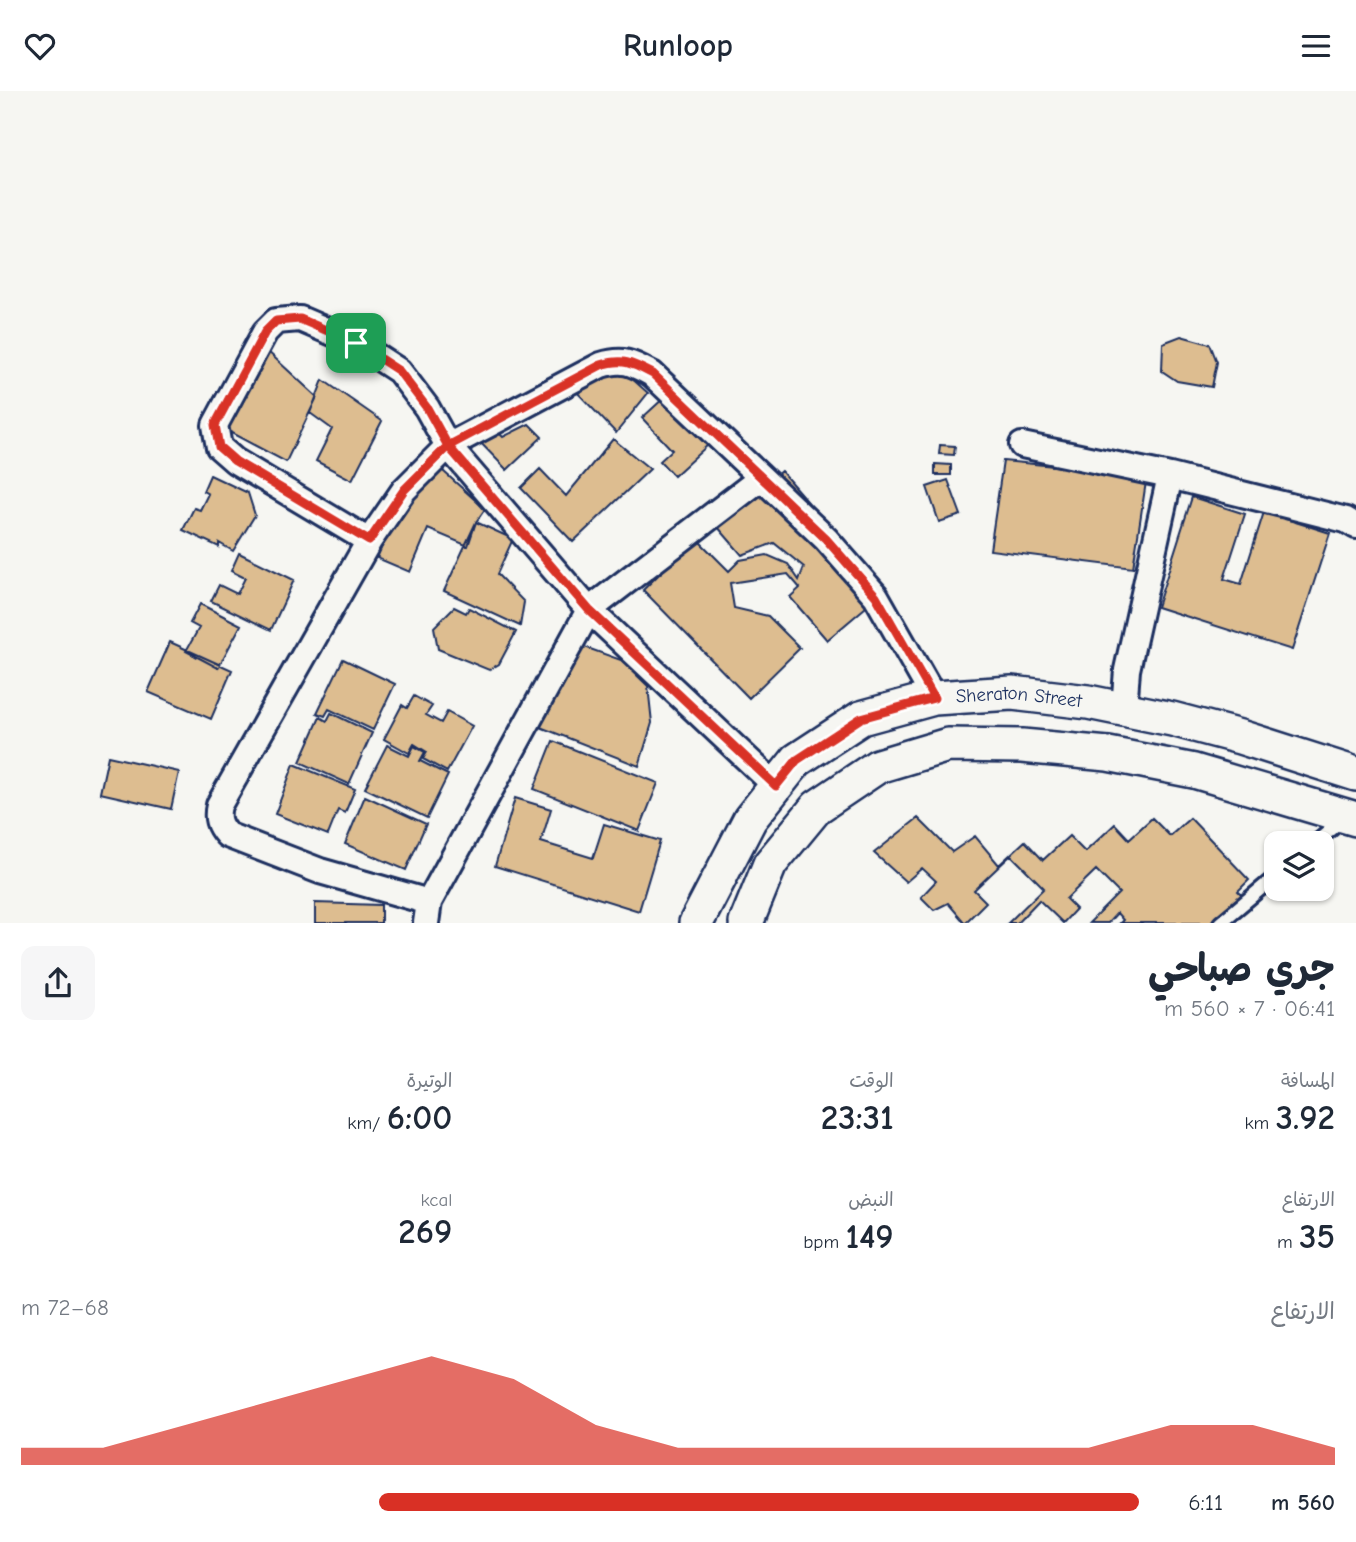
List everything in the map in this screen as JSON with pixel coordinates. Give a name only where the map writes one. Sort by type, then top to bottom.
[{"type":"street","points":[[369,541],[235,461],[219,447],[215,425],[265,332],[276,321],[300,319],[356,343],[399,371],[427,408],[448,446],[589,610],[776,786]]},
{"type":"street","points":[[760,479],[589,610],[427,912],[227,835],[220,827],[217,815],[219,805],[369,541],[404,490],[448,446],[601,365],[617,361],[633,363],[653,374],[760,479],[826,539],[876,596],[934,698]]},
{"type":"street","points":[[1022,445],[1170,477],[1346,520],[1356,526]]},
{"type":"street","points":[[1124,709],[1127,670],[1170,477]]},
{"type":"street","name":"Sheraton Street","points":[[696,922],[750,819],[797,760],[861,718],[934,698],[1012,694],[1088,702],[1240,737],[1356,773]]},
{"type":"street","points":[[746,922],[770,864],[817,807],[878,766],[948,745],[1022,746],[1108,754],[1194,771],[1352,818]]},
{"type":"lane","points":[[1333,831],[1352,818]]},
{"type":"lane","points":[[1220,922],[1264,886]]},
{"type":"building","points":[[1181,336],[1210,344],[1217,362],[1212,387],[1177,381],[1162,371],[1163,343]]},
{"type":"building","points":[[265,349],[317,397],[286,462],[222,428]]},
{"type":"building","points":[[620,368],[648,393],[616,433],[572,387]]},
{"type":"building","points":[[323,380],[382,421],[352,480],[316,461],[332,429],[310,413]]},
{"type":"building","points":[[665,397],[708,445],[674,476],[660,461],[672,450],[642,418]]},
{"type":"building","points":[[529,424],[542,437],[507,470],[473,435],[491,425],[503,437]]},
{"type":"building","points":[[613,439],[650,469],[573,542],[521,488],[540,469],[566,496]]},
{"type":"building","points":[[940,445],[955,446],[954,455],[939,454]]},
{"type":"building","points":[[422,452],[485,509],[476,522],[468,546],[428,529],[410,572],[377,558]]},
{"type":"building","points":[[1003,461],[1147,475],[1133,568],[990,550]]},
{"type":"building","points":[[935,464],[951,465],[951,475],[935,475]]},
{"type":"building","points":[[781,471],[885,591],[827,640],[790,597],[800,588],[788,574],[730,583],[734,608],[768,616],[800,648],[749,698],[643,590],[696,538],[729,571],[740,560],[767,555],[788,564],[799,580],[804,567],[774,543],[742,555],[717,526]]},
{"type":"building","points":[[210,475],[248,493],[255,515],[233,551],[183,530],[194,508],[200,510],[208,494],[203,491]]},
{"type":"building","points":[[948,480],[961,515],[939,522],[927,487]]},
{"type":"building","points":[[1192,497],[1245,514],[1224,579],[1241,584],[1264,512],[1330,533],[1292,650],[1157,607]]},
{"type":"building","points":[[476,522],[513,539],[497,574],[524,602],[520,626],[444,591]]},
{"type":"building","points":[[239,553],[294,580],[271,630],[211,601],[219,585],[237,594],[245,578],[231,571]]},
{"type":"building","points":[[200,604],[241,625],[218,668],[186,651],[199,628],[190,623]]},
{"type":"building","points":[[454,607],[466,613],[469,608],[516,632],[499,664],[489,670],[438,649],[434,627]]},
{"type":"building","points":[[170,642],[232,670],[211,719],[148,692]]},
{"type":"building","points":[[579,645],[621,660],[648,686],[652,723],[639,766],[535,725]]},
{"type":"building","points":[[343,659],[395,684],[373,730],[329,709],[325,716],[317,713]]},
{"type":"building","points":[[414,696],[432,706],[426,715],[441,723],[447,712],[472,726],[447,772],[423,759],[427,752],[414,744],[409,753],[384,739],[402,705],[407,708]]},
{"type":"building","points":[[331,713],[372,733],[349,784],[300,762],[320,717],[327,721]]},
{"type":"building","points":[[553,741],[658,783],[639,831],[534,789]]},
{"type":"building","points":[[387,745],[409,756],[414,746],[425,752],[420,761],[448,775],[427,818],[365,788]]},
{"type":"building","points":[[108,756],[179,772],[171,809],[100,793]]},
{"type":"building","points":[[294,764],[355,789],[345,813],[338,810],[328,835],[275,814]]},
{"type":"building","points":[[365,796],[426,824],[406,870],[345,844]]},
{"type":"building","points":[[515,798],[551,809],[541,842],[593,858],[604,824],[660,841],[639,911],[495,866]]},
{"type":"building","points":[[918,818],[952,852],[975,836],[999,865],[1025,841],[1043,860],[1069,836],[1085,852],[1115,824],[1129,839],[1152,818],[1170,836],[1190,818],[1249,880],[1238,891],[1246,899],[1222,923],[1120,923],[1123,920],[1117,913],[1108,923],[1089,923],[1119,893],[1096,870],[1066,899],[1076,909],[1063,923],[1039,900],[1017,923],[1008,923],[1044,888],[1011,855],[974,890],[986,902],[965,923],[948,903],[934,910],[921,897],[936,881],[922,868],[906,882],[874,853]]},
{"type":"building","points":[[315,903],[381,905],[381,923],[315,923]]},
{"type":"route","points":[[356,343],[300,319],[276,321],[265,332],[215,425],[219,447],[235,461],[369,541],[404,490],[448,446],[474,435],[601,365],[617,361],[633,363],[653,374],[760,479],[826,539],[876,596],[934,698],[861,718],[797,760],[776,786],[589,610],[448,446],[427,408],[399,371],[356,343]]}]
